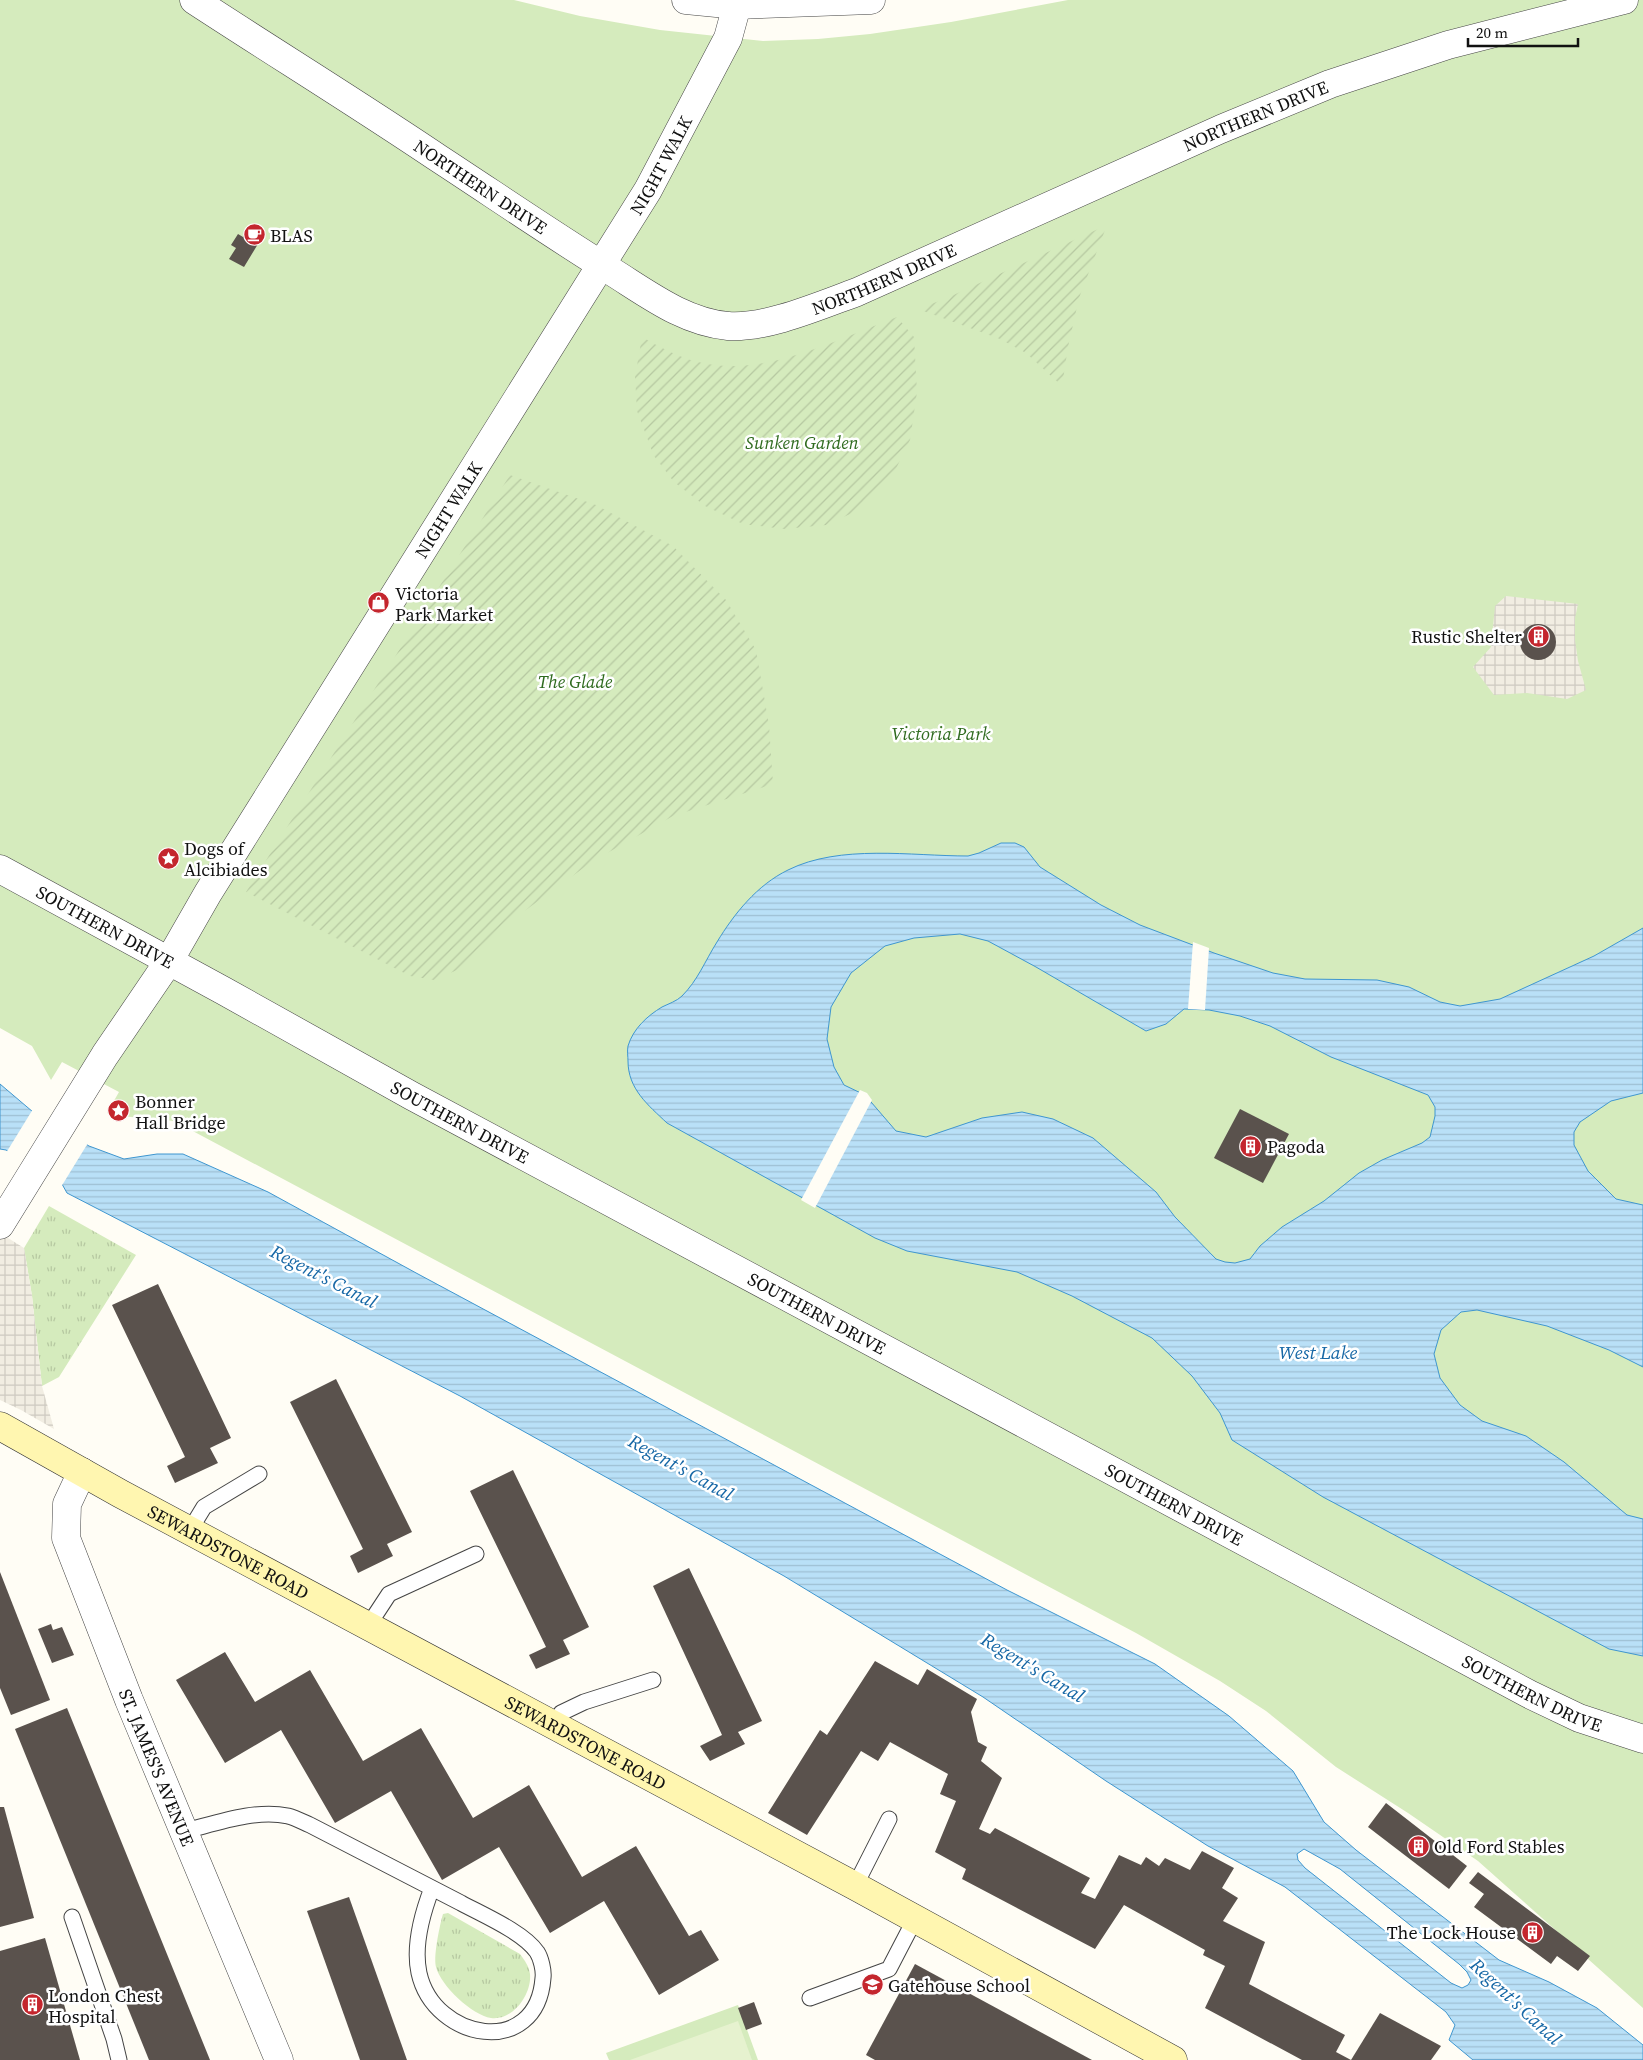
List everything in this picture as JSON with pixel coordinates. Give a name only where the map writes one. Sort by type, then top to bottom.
[{"type":"main road","name":"SEWARDSTONE ROAD","points":[[0,1426],[554,1727],[855,1886],[1173,2060]]},
{"type":"street","name":"NORTHERN DRIVE","points":[[194,0],[601,265],[668,306],[689,317],[729,326],[749,326],[809,309],[857,292],[1221,129],[1330,84],[1448,46],[1624,0]]},
{"type":"street","points":[[686,0],[737,5],[872,0]]},
{"type":"street","name":"NIGHT WALK","points":[[0,1225],[105,1055],[169,961],[208,893],[648,190],[728,38],[737,5]]},
{"type":"street","name":"SOUTHERN DRIVE","points":[[0,869],[412,1096],[760,1281],[865,1340],[1180,1505],[1488,1672],[1579,1718],[1643,1739]]},
{"type":"street","name":"ST. JAMES'S AVENUE","points":[[82,1472],[67,1504],[66,1538],[129,1700],[279,2060]]},
{"type":"lane","points":[[190,1530],[204,1507],[260,1474]]},
{"type":"lane","points":[[368,1626],[389,1594],[476,1554]]},
{"type":"lane","points":[[554,1727],[561,1713],[584,1702],[653,1680]]},
{"type":"lane","points":[[185,1831],[244,1817],[265,1814],[289,1816],[432,1888],[504,1926],[538,1953],[543,1974],[542,1991],[536,2006],[527,2019],[512,2028],[493,2032],[479,2032],[467,2029],[451,2020],[430,2000],[419,1973],[418,1950],[425,1906],[432,1888]]},
{"type":"lane","points":[[855,1886],[889,1819]]},
{"type":"lane","points":[[72,1917],[114,2039],[119,2060]]},
{"type":"lane","points":[[810,1998],[889,1969],[915,1919]]},
{"type":"green space","name":"Victoria Park","points":[[0,0],[514,0],[580,16],[660,30],[763,41],[818,39],[870,34],[951,22],[1068,0],[1643,0],[1643,2008],[1478,1861],[1336,1767],[1266,1711],[1220,1681],[1136,1633],[174,1121],[110,1115],[107,1113],[119,1092],[62,1062],[51,1080],[32,1046],[0,1028]]},
{"type":"green space","points":[[1107,225],[1079,298],[1068,347],[1062,386],[1026,353],[1000,339],[918,309],[947,298]]},
{"type":"green space","name":"Sunken Garden","points":[[897,317],[914,337],[917,392],[910,440],[889,483],[861,509],[826,525],[784,529],[743,524],[705,506],[674,482],[654,456],[637,411],[635,377],[642,337],[676,355],[698,362],[723,366],[748,365],[774,361],[799,354]]},
{"type":"green space","name":"The Glade","points":[[510,475],[596,505],[673,546],[726,600],[756,650],[769,725],[773,784],[673,816],[593,861],[508,923],[457,970],[434,980],[410,976],[246,892]]},
{"type":"green space","points":[[49,1206],[136,1255],[59,1377],[42,1386],[32,1296],[24,1248]]},
{"type":"green space","points":[[448,1913],[520,1954],[529,1968],[530,1982],[524,1998],[514,2011],[499,2018],[483,2016],[467,2006],[444,1983],[436,1967],[435,1956],[443,1914]]},
{"type":"green space","points":[[738,2005],[758,2060],[609,2060],[606,2053]]},
{"type":"green space","points":[[738,2021],[752,2060],[630,2060]]},
{"type":"shaded area","points":[[1506,596],[1578,604],[1575,618],[1575,640],[1578,661],[1586,690],[1567,699],[1527,693],[1494,695],[1473,667],[1491,647],[1495,606]]},
{"type":"shaded area","points":[[0,1233],[24,1248],[32,1296],[42,1386],[54,1429],[0,1400]]},
{"type":"water","name":"West Lake","points":[[1001,843],[1015,843],[1024,847],[1040,867],[1101,905],[1140,925],[1273,973],[1305,979],[1377,980],[1409,987],[1440,1002],[1460,1006],[1500,999],[1594,956],[1643,928],[1643,1093],[1611,1101],[1580,1122],[1574,1132],[1574,1145],[1588,1171],[1616,1199],[1643,1205],[1643,1367],[1609,1350],[1547,1326],[1477,1310],[1461,1312],[1441,1330],[1434,1354],[1440,1378],[1460,1405],[1482,1421],[1526,1436],[1564,1462],[1627,1515],[1643,1519],[1643,1656],[1609,1649],[1323,1497],[1232,1440],[1220,1413],[1192,1376],[1152,1338],[1072,1296],[1017,1272],[907,1251],[875,1238],[667,1123],[640,1096],[631,1080],[629,1071],[628,1048],[633,1034],[651,1014],[678,999],[688,990],[731,921],[756,892],[777,876],[808,862],[853,854],[968,856]],"holes":[[[960,934],[988,941],[1146,1031],[1166,1024],[1184,1009],[1209,1010],[1240,1016],[1270,1026],[1331,1057],[1428,1095],[1435,1107],[1430,1137],[1422,1143],[1382,1160],[1359,1173],[1324,1201],[1282,1227],[1260,1246],[1250,1259],[1235,1263],[1216,1259],[1175,1217],[1156,1192],[1093,1138],[1053,1119],[1022,1112],[982,1118],[926,1137],[896,1131],[865,1095],[844,1085],[834,1067],[827,1039],[831,1007],[851,973],[885,946],[914,938]]]},
{"type":"water","name":"Regent's Canal","points":[[0,1084],[33,1112],[89,1146],[124,1159],[157,1154],[183,1154],[268,1192],[1007,1590],[1155,1664],[1229,1716],[1293,1771],[1324,1822],[1356,1850],[1499,1960],[1549,1982],[1597,2008],[1643,2045],[1643,2060],[1473,2060],[1449,2040],[1455,2025],[1446,2012],[1285,1887],[1208,1846],[1106,1781],[983,1697],[784,1576],[460,1396],[67,1193],[62,1184],[6,1150],[0,1149]],"holes":[[[1304,1849],[1340,1869],[1459,1964],[1467,1972],[1471,1980],[1468,1985],[1462,1988],[1451,1983],[1305,1868],[1298,1860],[1297,1854]]]},
{"type":"pier","points":[[1193,942],[1209,948],[1205,1010],[1188,1009]]},
{"type":"pier","points":[[860,1090],[867,1093],[872,1100],[815,1208],[801,1200]]},
{"type":"pier","points":[[33,1109],[88,1143],[61,1187],[6,1153]]},
{"type":"building","points":[[249,225],[264,234],[244,267],[229,259],[236,248],[231,245],[238,234],[243,237]]},
{"type":"building","name":"Rustic Shelter","points":[[1538,624],[1545,625],[1551,629],[1555,635],[1555,649],[1551,655],[1545,659],[1538,660],[1531,659],[1525,655],[1521,649],[1520,642],[1521,635],[1525,629],[1531,625]]},
{"type":"building","name":"Pagoda","points":[[1240,1109],[1289,1134],[1263,1183],[1214,1158]]},
{"type":"building","points":[[158,1284],[231,1438],[210,1448],[218,1463],[175,1483],[167,1466],[185,1457],[112,1305]]},
{"type":"building","points":[[336,1379],[412,1532],[387,1544],[393,1556],[358,1573],[350,1556],[363,1549],[290,1402]]},
{"type":"building","points":[[513,1470],[589,1627],[563,1640],[570,1654],[536,1669],[529,1655],[546,1647],[470,1491]]},
{"type":"building","points":[[689,1568],[762,1721],[738,1732],[745,1744],[710,1761],[700,1746],[722,1735],[653,1586]]},
{"type":"building","points":[[0,1572],[50,1700],[11,1715],[0,1688]]},
{"type":"building","points":[[51,1624],[53,1630],[62,1627],[74,1655],[52,1663],[38,1629]]},
{"type":"building","points":[[225,1652],[255,1702],[310,1670],[363,1761],[421,1728],[473,1818],[529,1785],[582,1877],[636,1846],[689,1936],[701,1930],[719,1960],[659,1995],[604,1901],[550,1933],[499,1847],[442,1880],[391,1791],[335,1823],[281,1730],[225,1763],[176,1680]]},
{"type":"building","points":[[875,1661],[918,1685],[927,1669],[977,1699],[971,1712],[978,1742],[987,1747],[981,1761],[1002,1778],[979,1829],[990,1834],[995,1828],[1090,1878],[1081,1893],[1095,1899],[1119,1855],[1141,1865],[1146,1857],[1159,1866],[1165,1858],[1190,1870],[1202,1851],[1234,1868],[1222,1888],[1238,1898],[1223,1921],[1265,1942],[1249,1984],[1345,2035],[1336,2052],[1351,2060],[1302,2060],[1205,2008],[1225,1966],[1203,1955],[1205,1950],[1124,1905],[1095,1949],[962,1879],[966,1869],[935,1852],[956,1801],[940,1794],[948,1774],[890,1742],[878,1761],[861,1751],[807,1835],[768,1813],[820,1730],[827,1735]]},
{"type":"building","points":[[67,1708],[210,2060],[149,2060],[15,1729]]},
{"type":"building","name":"Old Ford Stables","points":[[1386,1803],[1467,1866],[1449,1889],[1368,1827]]},
{"type":"building","points":[[0,1807],[4,1807],[34,1918],[0,1927]]},
{"type":"building","name":"The Lock House","points":[[1478,1872],[1590,1956],[1578,1971],[1557,1956],[1551,1964],[1474,1907],[1484,1894],[1469,1883]]},
{"type":"building","points":[[349,1897],[407,2060],[360,2060],[307,1911]]},
{"type":"building","name":"London Chest Hospital","points":[[45,1938],[80,2060],[0,2060],[0,1951]]},
{"type":"building","points":[[915,1964],[1092,2060],[875,2060],[866,2055]]},
{"type":"building","points":[[754,2002],[762,2024],[746,2030],[738,2008]]},
{"type":"building","points":[[1380,2013],[1441,2046],[1431,2060],[1351,2060]]},
{"type":"place","name":"BLAS","points":[[254,235]]},
{"type":"place","name":"Victoria Park Market","points":[[379,603]]},
{"type":"place","name":"Rustic Shelter","points":[[1538,636]]},
{"type":"place","name":"Dogs of Alcibiades","points":[[168,858]]},
{"type":"place","name":"Bonner Hall Bridge","points":[[119,1111]]},
{"type":"place","name":"Pagoda","points":[[1251,1146]]},
{"type":"place","name":"Old Ford Stables","points":[[1418,1846]]},
{"type":"place","name":"The Lock House","points":[[1532,1932]]},
{"type":"place","name":"Gatehouse School","points":[[872,1985]]},
{"type":"place","name":"London Chest Hospital","points":[[32,2005]]}]
